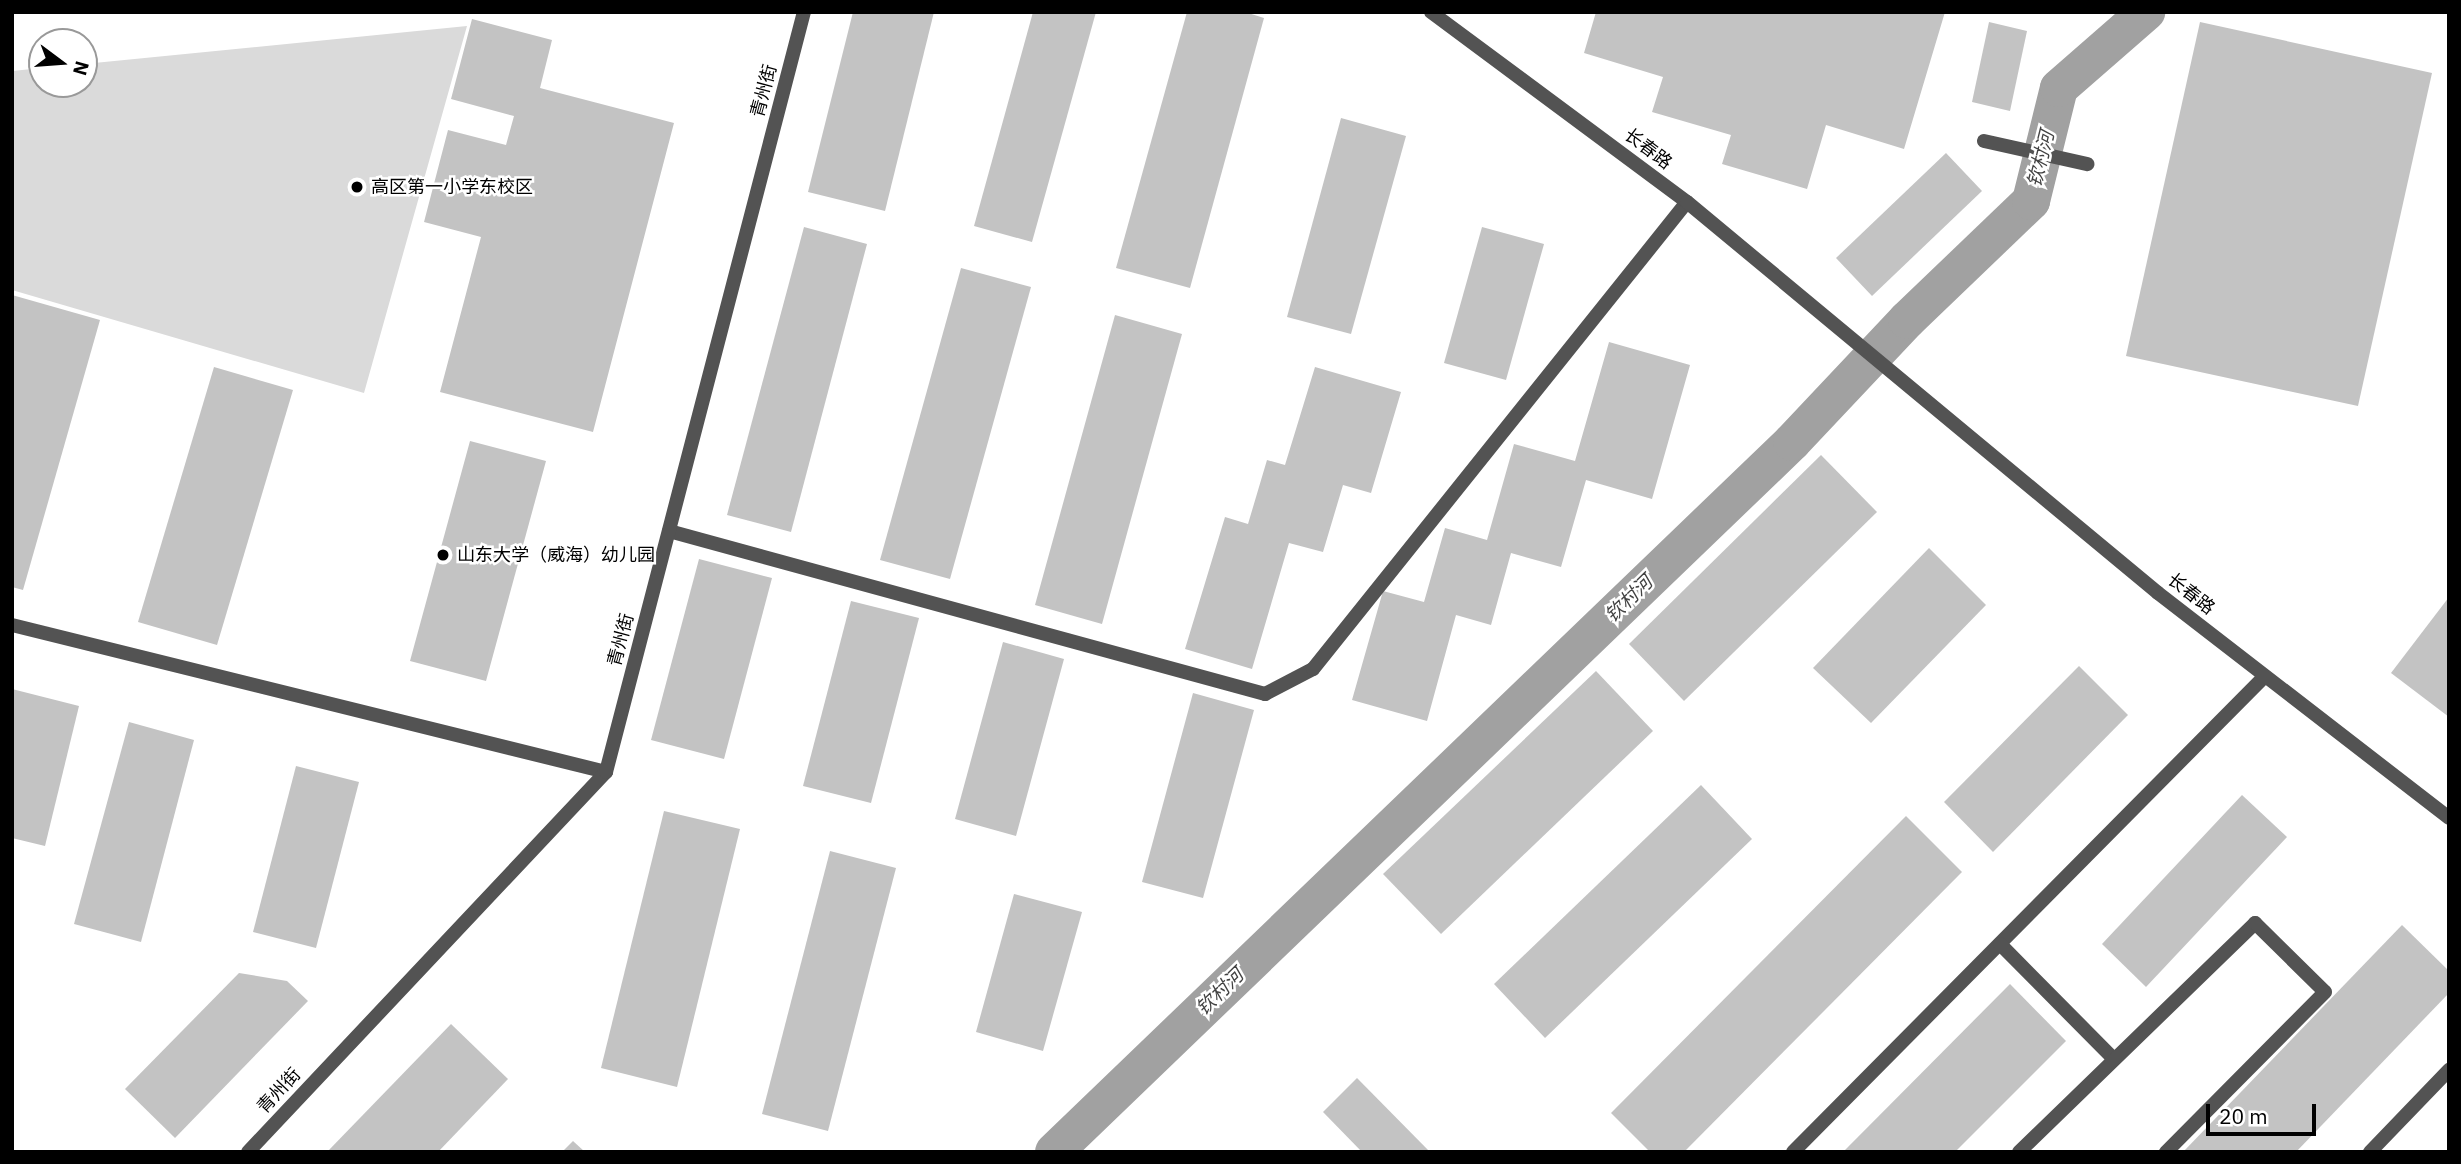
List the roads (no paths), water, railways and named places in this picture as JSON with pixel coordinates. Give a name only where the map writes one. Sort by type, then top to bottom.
[{"type":"street","name":"青州街","points":[[248,1152],[606,772],[804,12]]},
{"type":"street","name":"长春路","points":[[1431,12],[1687,202],[1914,394],[2265,676],[2449,818]]},
{"type":"street","points":[[1984,141],[2087,164]]},
{"type":"street","points":[[669,531],[1265,694],[1313,669],[1687,202]]},
{"type":"street","points":[[12,625],[606,772]]},
{"type":"street","points":[[1793,1152],[2265,676]]},
{"type":"street","points":[[2020,1152],[2255,923],[2325,992],[2166,1152]]},
{"type":"street","points":[[2000,944],[2114,1059]]},
{"type":"street","points":[[2370,1152],[2449,1070]]},
{"type":"waterway","name":"钦村河","points":[[1054,1152],[1792,442],[1907,320],[2031,201],[2059,88],[2146,12]]},
{"type":"place","name":"高区第一小学东校区","points":[[357,187]]},
{"type":"place","name":"山东大学（威海）幼儿园","points":[[443,555]]}]
